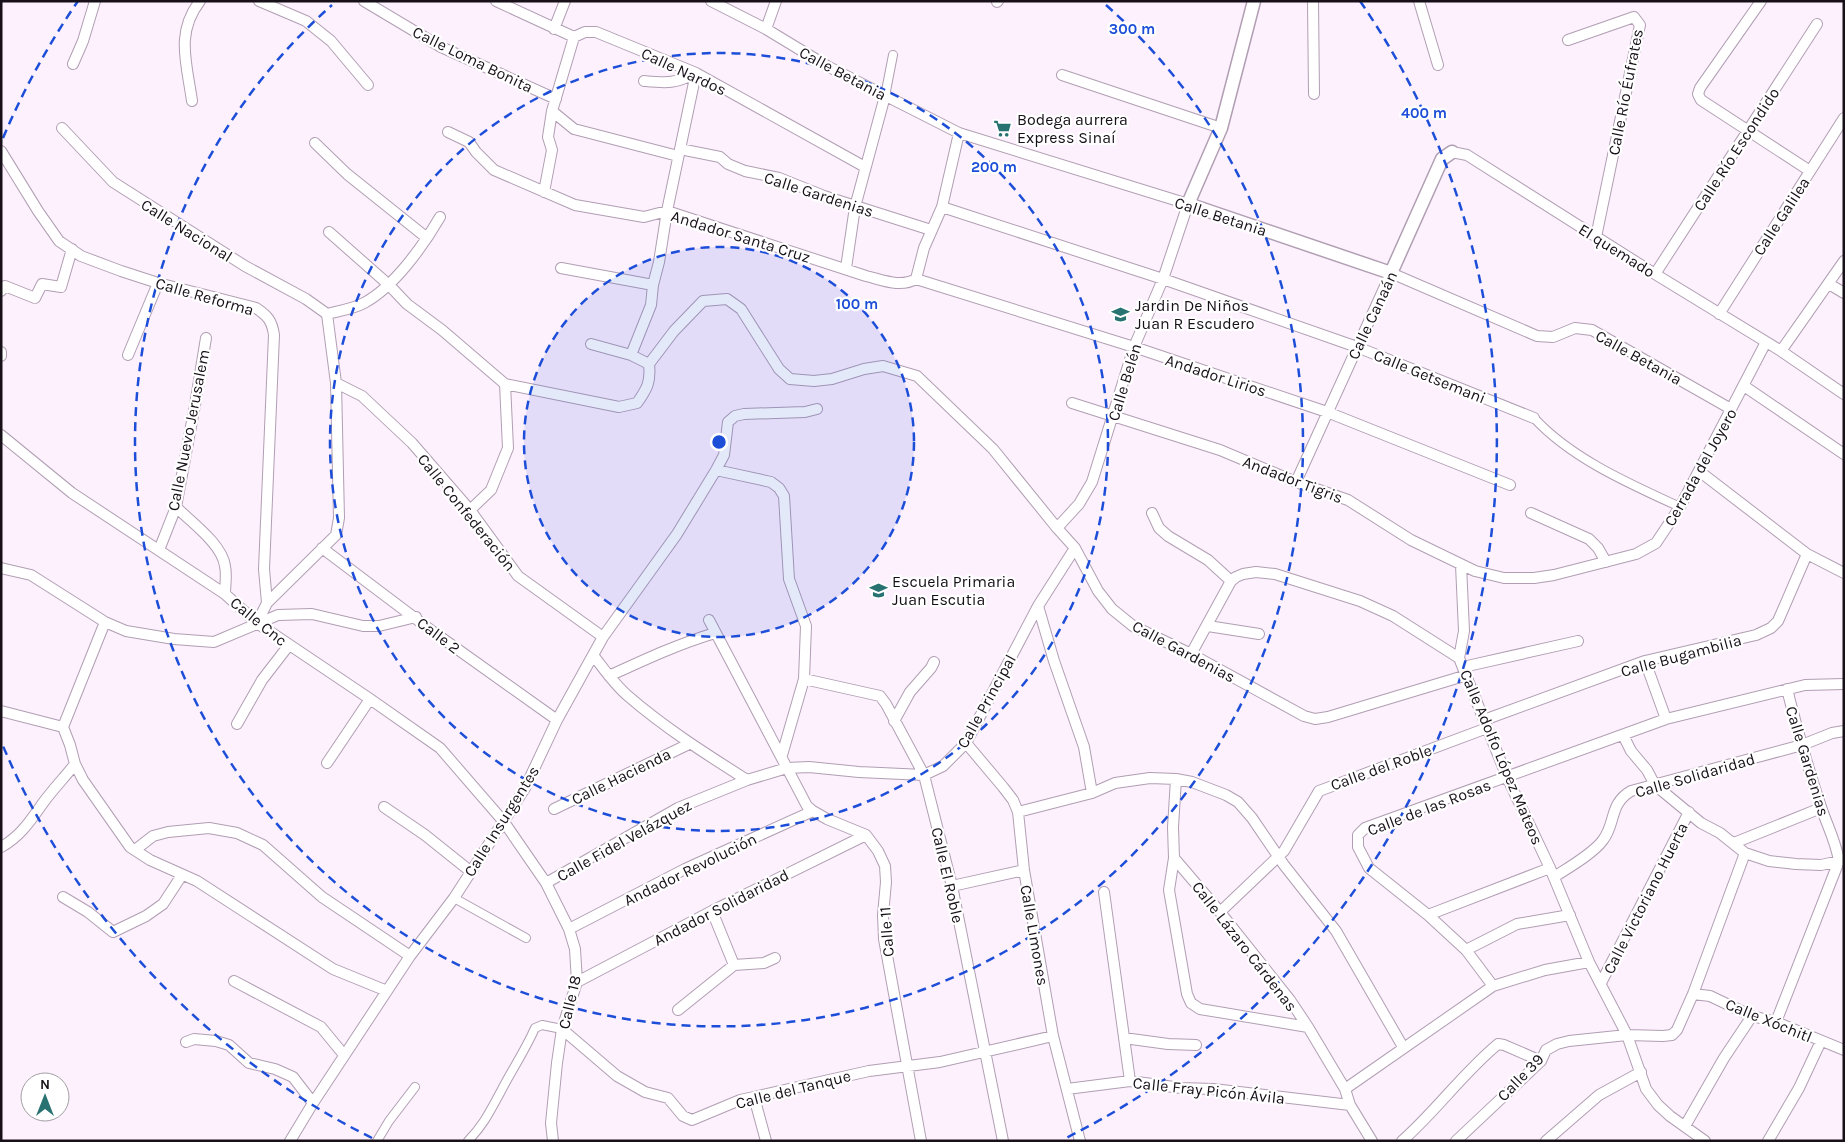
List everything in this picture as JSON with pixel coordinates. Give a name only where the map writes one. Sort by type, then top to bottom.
[{"type":"street","points":[[73,64],[83,41],[95,1]]},
{"type":"street","points":[[192,101],[184,44],[185,30],[191,12],[200,1]]},
{"type":"street","points":[[260,1],[306,22],[331,41],[368,85]]},
{"type":"street","name":"Calle Loma Bonita","points":[[364,1],[440,47],[556,99]]},
{"type":"street","points":[[496,1],[574,37],[552,111],[548,137],[552,150],[544,192]]},
{"type":"street","points":[[554,29],[565,1]]},
{"type":"street","name":"Calle Betania","points":[[711,1],[766,29],[827,66],[959,133],[1188,204],[1391,273],[1537,336],[1552,337],[1575,328],[1592,330],[1731,409]]},
{"type":"street","points":[[766,29],[776,1]]},
{"type":"street","name":"Calle Belén","points":[[1056,528],[1079,504],[1092,482],[1114,417],[1134,348],[1163,279],[1188,204],[1221,128],[1254,1]]},
{"type":"street","points":[[1312,1],[1314,94]]},
{"type":"street","points":[[1419,1],[1438,65]]},
{"type":"street","points":[[1761,1],[1700,88],[1698,94],[1701,100],[1810,171]]},
{"type":"street","name":"Calle Río Éufrates","points":[[1568,40],[1634,17],[1640,25],[1596,237]]},
{"type":"street","name":"Calle Río Escondido","points":[[1655,274],[1817,24]]},
{"type":"street","name":"Calle Nardos","points":[[574,37],[585,32],[596,32],[696,73],[865,168]]},
{"type":"street","points":[[846,268],[856,207],[885,96],[893,55]]},
{"type":"street","points":[[644,81],[680,82],[696,73]]},
{"type":"street","points":[[631,355],[651,305],[667,211],[696,73]]},
{"type":"street","points":[[1062,75],[1221,128]]},
{"type":"street","name":"Calle Gardenias","points":[[552,111],[574,129],[580,131],[679,152],[720,157],[728,164],[745,171],[779,178],[856,207],[931,230]]},
{"type":"street","name":"Calle Galilea","points":[[1719,314],[1844,118]]},
{"type":"street","name":"Calle Nacional","points":[[62,128],[113,182],[245,266],[306,299],[326,314]]},
{"type":"street","name":"Andador Santa Cruz","points":[[448,132],[469,142],[494,170],[575,205],[644,216],[667,211],[898,284],[912,282]]},
{"type":"street","points":[[912,282],[931,230],[942,207],[959,133]]},
{"type":"street","points":[[315,143],[347,174],[427,238]]},
{"type":"street","name":"Calle Reforma","points":[[1,151],[59,241],[81,256],[121,272],[158,283],[256,308],[271,320],[274,335],[264,569],[267,603]]},
{"type":"street","name":"El quemado","points":[[1452,152],[1467,155],[1766,342],[1844,394]]},
{"type":"street","name":"Calle Canaán","points":[[1296,482],[1442,159],[1452,152]]},
{"type":"street","points":[[942,207],[1163,279]]},
{"type":"street","points":[[257,624],[267,603],[336,535],[339,518],[336,383],[326,314],[362,304],[388,285],[427,238],[440,217]]},
{"type":"street","points":[[329,232],[388,285],[406,304],[442,330],[488,372],[505,384],[619,407],[637,404],[646,391],[650,377],[649,364],[631,355],[591,344]]},
{"type":"street","points":[[1,291],[5,286],[35,298],[42,284],[61,287],[72,250]]},
{"type":"street","points":[[1780,351],[1844,262]]},
{"type":"street","points":[[561,268],[653,285]]},
{"type":"street","name":"Calle Getsemani","points":[[1163,279],[1357,348],[1534,418],[1543,427],[1590,462],[1628,483],[1680,507]]},
{"type":"street","name":"Andador Lirios","points":[[912,282],[1134,348],[1327,412],[1510,485]]},
{"type":"street","points":[[128,355],[158,283]]},
{"type":"street","points":[[1829,284],[1844,294]]},
{"type":"street","name":"Calle Gardenias","points":[[649,364],[674,331],[703,301],[727,299],[741,309],[779,369],[790,379],[814,381],[832,379],[864,369],[883,366],[917,376],[993,449],[1056,528],[1075,548],[1098,591],[1112,610],[1133,626],[1191,654],[1304,716],[1315,719],[1328,717],[1463,666],[1578,641]]},
{"type":"street","name":"Calle Nuevo Jerusalem","points":[[159,550],[176,507],[206,338]]},
{"type":"street","name":"Cerrada del Joyero","points":[[1461,565],[1475,571],[1504,578],[1534,578],[1554,575],[1636,554],[1656,543],[1680,507],[1766,342]]},
{"type":"street","name":"Calle Confederación","points":[[336,383],[362,396],[412,443],[470,510],[518,576],[603,638]]},
{"type":"street","points":[[470,510],[491,490],[508,448],[505,384]]},
{"type":"street","points":[[1744,386],[1844,454]]},
{"type":"street","name":"Andador Tigris","points":[[1072,403],[1220,450],[1296,482],[1348,500],[1411,540],[1461,565]]},
{"type":"street","name":"Calle Insurgentes","points":[[290,1141],[344,1055],[410,956],[454,898],[525,788],[557,720],[603,638],[677,534],[716,470],[724,455],[728,422],[736,416],[744,414],[805,412],[816,409]]},
{"type":"street","name":"Calle Cnc","points":[[1,435],[72,494],[225,594],[257,624],[440,748],[504,822]]},
{"type":"street","points":[[716,470],[771,482],[779,488],[784,496],[789,579],[806,626],[804,679],[782,756]]},
{"type":"street","points":[[1699,471],[1807,554],[1844,573]]},
{"type":"street","points":[[176,507],[215,545],[222,555],[225,566],[225,594]]},
{"type":"street","points":[[1152,513],[1159,528],[1168,536],[1208,560],[1232,581],[1191,654]]},
{"type":"street","points":[[1530,513],[1589,539],[1598,548],[1606,562]]},
{"type":"street","name":"Calle 2","points":[[322,548],[557,720]]},
{"type":"street","name":"Calle Principal","points":[[924,776],[943,766],[966,743],[1038,606],[1075,548]]},
{"type":"street","name":"Calle Bugambilia","points":[[1486,724],[1644,661],[1756,635],[1771,628],[1778,621],[1807,554]]},
{"type":"street","points":[[1461,565],[1464,631],[1463,666]]},
{"type":"street","points":[[1,568],[31,575],[105,622],[126,631],[174,639],[214,642],[278,615],[312,614],[363,626],[379,626],[416,617]]},
{"type":"street","name":"Calle Adolfo López Mateos","points":[[1232,581],[1236,576],[1256,572],[1275,574],[1360,601],[1393,616],[1463,666],[1507,777],[1552,873],[1589,962],[1627,1035],[1646,1089],[1658,1105],[1670,1116],[1705,1141]]},
{"type":"street","points":[[1038,606],[1054,660],[1084,747],[1092,793]]},
{"type":"street","points":[[708,620],[807,806],[813,811],[866,835]]},
{"type":"street","points":[[105,622],[63,727],[75,764],[83,780],[130,847],[150,860],[197,881],[333,969],[387,991]]},
{"type":"street","points":[[1208,626],[1259,634]]},
{"type":"street","points":[[610,676],[646,658],[715,633]]},
{"type":"street","points":[[237,724],[262,680],[289,645]]},
{"type":"street","points":[[593,655],[627,695],[689,744],[747,780]]},
{"type":"street","points":[[1644,661],[1666,719]]},
{"type":"street","points":[[894,721],[910,692],[934,662]]},
{"type":"street","name":"Calle El Roble","points":[[804,679],[880,696],[924,776],[952,886],[1003,1141]]},
{"type":"street","name":"Calle de las Rosas","points":[[1493,986],[1466,950],[1428,915],[1369,868],[1358,847],[1358,835],[1365,828],[1666,719],[1804,685],[1844,684]]},
{"type":"street","name":"Calle Gardenias","points":[[1787,689],[1821,808],[1841,860]]},
{"type":"street","points":[[327,763],[370,699]]},
{"type":"street","points":[[1,711],[63,727]]},
{"type":"street","name":"Calle del Roble","points":[[1220,912],[1284,851],[1318,791],[1486,724]]},
{"type":"street","name":"Calle Solidaridad","points":[[1428,915],[1552,873],[1586,855],[1604,840],[1618,802],[1625,795],[1655,784],[1802,745],[1832,733],[1844,732]]},
{"type":"street","points":[[1623,735],[1631,751],[1647,770],[1655,784],[1701,823],[1734,843],[1746,853],[1769,860],[1796,864],[1820,865],[1841,860]]},
{"type":"street","name":"Calle Limones","points":[[966,743],[1013,800],[1018,812],[1024,870],[1053,1036],[1080,1141]]},
{"type":"street","name":"Calle Hacienda","points":[[554,809],[689,744]]},
{"type":"street","points":[[1,847],[10,842],[29,824],[75,764]]},
{"type":"street","points":[[787,768],[809,767],[924,776]]},
{"type":"street","name":"Calle Fidel Velázquez","points":[[546,883],[678,808],[747,780],[787,768]]},
{"type":"street","points":[[1018,812],[1092,793],[1115,783],[1150,778],[1192,782],[1226,795],[1238,802],[1336,931],[1404,1047]]},
{"type":"street","points":[[1176,779],[1173,827],[1174,858],[1170,890],[1187,994],[1191,1003],[1200,1009],[1308,1027]]},
{"type":"street","points":[[384,807],[425,835],[470,871]]},
{"type":"street","points":[[1734,843],[1821,808]]},
{"type":"street","name":"Andador Revolución","points":[[569,929],[685,869],[813,811]]},
{"type":"street","name":"Calle Victoriano Huerta","points":[[1601,983],[1689,812]]},
{"type":"street","name":"Calle 18","points":[[504,822],[546,883],[569,929],[575,950],[577,982],[562,1029],[552,1114],[553,1141]]},
{"type":"street","points":[[135,850],[153,836],[168,832],[209,828],[237,833],[263,845],[322,897],[410,956]]},
{"type":"street","name":"Andador Solidaridad","points":[[577,982],[712,911],[866,835]]},
{"type":"street","name":"Calle 11","points":[[866,835],[885,866],[884,939],[921,1141]]},
{"type":"street","points":[[1693,994],[1746,853]]},
{"type":"street","name":"Calle Lázaro Cárdenas","points":[[1174,858],[1290,1000],[1345,1088],[1350,1105],[1372,1141]]},
{"type":"street","points":[[1776,1022],[1841,860]]},
{"type":"street","points":[[952,886],[1024,870]]},
{"type":"street","points":[[63,897],[88,912],[113,932],[146,916],[163,904],[182,875]]},
{"type":"street","points":[[1104,892],[1130,1081]]},
{"type":"street","points":[[454,898],[526,938]]},
{"type":"street","points":[[712,911],[734,965]]},
{"type":"street","points":[[1466,950],[1518,924],[1570,915]]},
{"type":"street","points":[[678,1010],[734,965],[764,963],[776,958]]},
{"type":"street","points":[[1345,1088],[1493,986],[1545,970],[1589,962]]},
{"type":"street","points":[[234,981],[321,1027],[344,1055]]},
{"type":"street","name":"Calle Xóchitl","points":[[1693,994],[1710,996],[1752,1016],[1776,1022],[1844,1050]]},
{"type":"street","name":"Calle 39","points":[[1456,1141],[1540,1061],[1546,1050],[1557,1044],[1569,1041],[1627,1035],[1672,1035],[1677,1030],[1693,994]]},
{"type":"street","points":[[1685,1126],[1724,1058],[1752,1016]]},
{"type":"street","points":[[468,1141],[489,1116],[500,1092],[526,1049],[535,1028],[542,1025],[562,1029]]},
{"type":"street","name":"Calle del Tanque","points":[[562,1029],[617,1076],[645,1092],[668,1098],[683,1116],[692,1120],[740,1100],[868,1071],[940,1062],[1053,1036]]},
{"type":"street","points":[[1124,1038],[1168,1044],[1196,1045]]},
{"type":"street","points":[[186,1042],[194,1039],[216,1041],[229,1045],[250,1063],[275,1069],[292,1077],[313,1103]]},
{"type":"street","points":[[1768,1141],[1798,1088],[1821,1041]]},
{"type":"street","points":[[1402,1141],[1432,1113],[1440,1100],[1490,1051],[1501,1044],[1540,1061]]},
{"type":"street","points":[[1546,1141],[1598,1095],[1641,1072]]},
{"type":"street","name":"Calle Fray Picón Ávila","points":[[1067,1089],[1130,1081],[1350,1105]]},
{"type":"street","points":[[377,1141],[389,1121],[416,1088]]},
{"type":"street","points":[[754,1097],[766,1141]]},
{"type":"place","name":"Bodega aurrera Express Sinaí","points":[[1003,128]]},
{"type":"place","name":"Jardin De Niños Juan R Escudero","points":[[1121,314]]},
{"type":"place","name":"Escuela Primaria Juan Escutia","points":[[878,590]]}]
